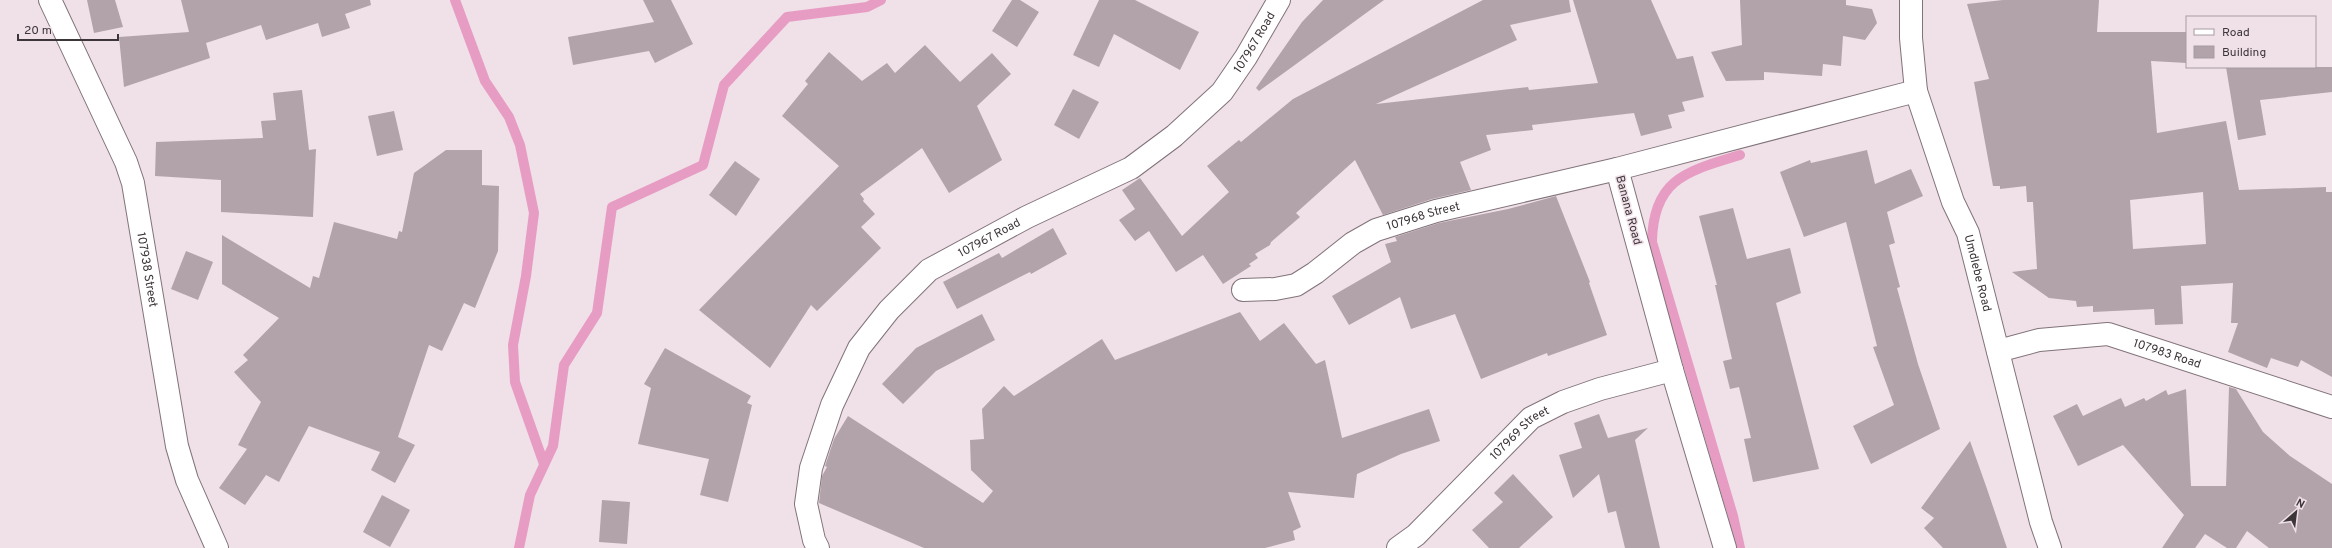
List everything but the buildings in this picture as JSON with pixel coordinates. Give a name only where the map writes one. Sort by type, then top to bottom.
[{"type":"street","name":"107938 Street","points":[[50,0],[126,162],[133,183],[177,446],[188,480],[217,548]]},
{"type":"street","name":"107967 Road","points":[[818,548],[814,540],[806,504],[811,468],[832,405],[859,348],[889,310],[929,270],[1027,217],[1131,168],[1174,136],[1222,92],[1246,57],[1280,0]]},
{"type":"street","name":"Umdlebe Road","points":[[1911,0],[1911,38],[1916,91],[1953,202],[1968,232],[2041,522],[2050,548]]},
{"type":"street","name":"Banana Road","points":[[1725,548],[1672,370],[1617,169],[1916,91]]},
{"type":"street","name":"107968 Street","points":[[1243,290],[1275,289],[1296,285],[1315,273],[1353,243],[1376,230],[1436,211],[1617,169]]},
{"type":"street","name":"107983 Road","points":[[1998,351],[2039,340],[2108,334],[2332,407]]},
{"type":"street","name":"107969 Street","points":[[1398,548],[1416,535],[1531,418],[1563,402],[1600,389],[1672,370]]},
{"type":"waterway","points":[[455,0],[485,81],[509,117],[520,145],[534,213],[526,276],[513,345],[515,382],[544,464]]},
{"type":"waterway","points":[[519,548],[530,495],[553,446],[564,365],[597,313],[612,207],[703,165],[724,85],[787,17],[867,7],[881,0]]},
{"type":"waterway","points":[[1740,155],[1704,166],[1677,180],[1667,191],[1659,204],[1654,221],[1652,242],[1733,516],[1740,548]]}]
